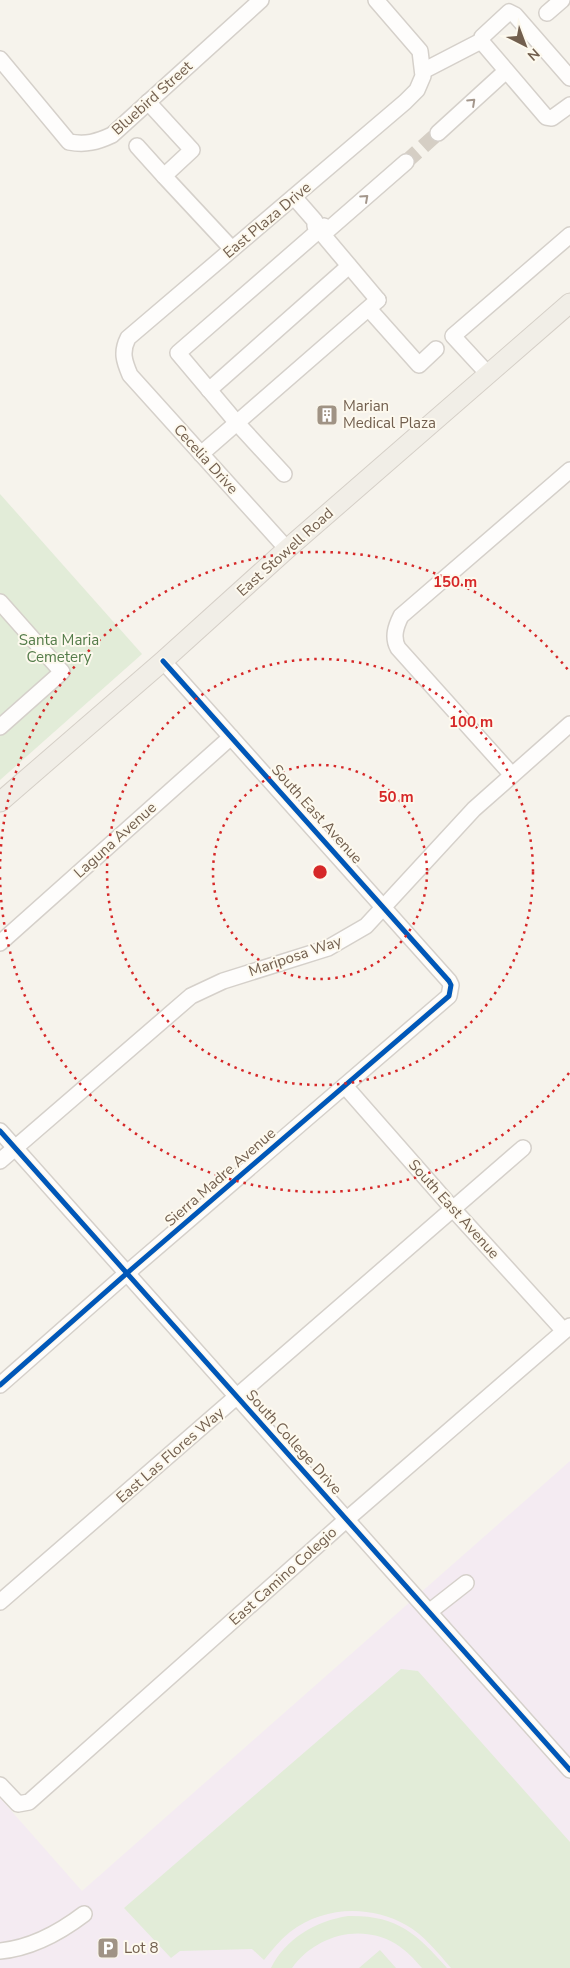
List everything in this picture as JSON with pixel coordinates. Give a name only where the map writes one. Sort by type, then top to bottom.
[{"type":"main road","name":"East Stowell Road","points":[[0,802],[164,661],[287,549],[570,302]]},
{"type":"street","name":"Bluebird Street","points":[[0,59],[69,142],[82,144],[98,142],[112,135],[261,0]]},
{"type":"street","points":[[376,0],[420,51],[423,74],[481,41],[482,36],[509,12],[515,15],[570,78]]},
{"type":"street","points":[[547,13],[562,0]]},
{"type":"street","points":[[481,41],[546,117],[552,118],[570,105]]},
{"type":"street","points":[[438,133],[506,70]]},
{"type":"street","name":"East Plaza Drive","points":[[127,368],[123,347],[128,338],[405,102],[417,90],[423,74]]},
{"type":"street","points":[[148,102],[192,150],[164,176]]},
{"type":"street","points":[[136,146],[232,249]]},
{"type":"street","points":[[284,474],[178,353],[322,227],[406,162]]},
{"type":"street","points":[[202,454],[373,305],[373,282],[294,197]]},
{"type":"street","points":[[322,227],[373,305],[419,365],[436,349]]},
{"type":"street","points":[[488,374],[453,336],[570,235]]},
{"type":"street","points":[[209,390],[349,266]]},
{"type":"street","name":"Cecelia Drive","points":[[127,368],[130,375],[287,549]]},
{"type":"street","points":[[512,775],[398,648],[396,644],[396,628],[402,616],[570,470]]},
{"type":"street","points":[[0,602],[62,672],[0,727]]},
{"type":"street","name":"South East Avenue","points":[[164,661],[451,985]]},
{"type":"street","name":"Mariposa Way","points":[[0,1161],[191,996],[223,981],[328,948],[366,926],[474,810],[570,724]]},
{"type":"street","name":"Laguna Avenue","points":[[0,943],[230,737]]},
{"type":"street","name":"Sierra Madre Avenue","points":[[0,1385],[126,1273],[449,996],[451,985]]},
{"type":"street","name":"South East Avenue","points":[[345,1086],[453,1209],[567,1328]]},
{"type":"street","name":"South College Drive","points":[[0,1131],[570,1770]]},
{"type":"street","name":"East Las Flores Way","points":[[0,1602],[524,1148]]},
{"type":"street","name":"East Camino Colegio","points":[[0,1785],[18,1804],[29,1802],[346,1520],[567,1328]]},
{"type":"street","points":[[429,1612],[466,1583]]},
{"type":"street","points":[[0,1951],[34,1944],[84,1914]]},
{"type":"shaded area","points":[[570,1461],[570,1968],[0,1968],[0,1798],[82,1891]]},
{"type":"green space","name":"Santa Maria Cemetery","points":[[0,494],[142,654],[0,780]]},
{"type":"green space","points":[[401,1669],[418,1671],[570,1842],[570,1968],[451,1968],[419,1934],[406,1925],[392,1918],[377,1914],[347,1911],[317,1917],[303,1923],[283,1938],[264,1960],[252,1949],[180,1951],[171,1958],[124,1908]]},
{"type":"green space","points":[[348,1916],[380,1919],[404,1928],[425,1945],[447,1968],[422,1968],[407,1952],[396,1944],[368,1934],[354,1934],[326,1940],[313,1947],[292,1968],[271,1968],[285,1948],[303,1933],[325,1922]]},
{"type":"green space","points":[[380,1950],[396,1968],[359,1968]]},
{"type":"tunnel","points":[[406,162],[438,133]]},
{"type":"cycle path","points":[[0,1385],[449,996],[451,985],[449,981],[163,661]]},
{"type":"cycle path","points":[[0,1131],[570,1770]]},
{"type":"place","name":"Marian Medical Plaza","points":[[327,415]]},
{"type":"place","name":"Lot 8","points":[[108,1948]]}]
